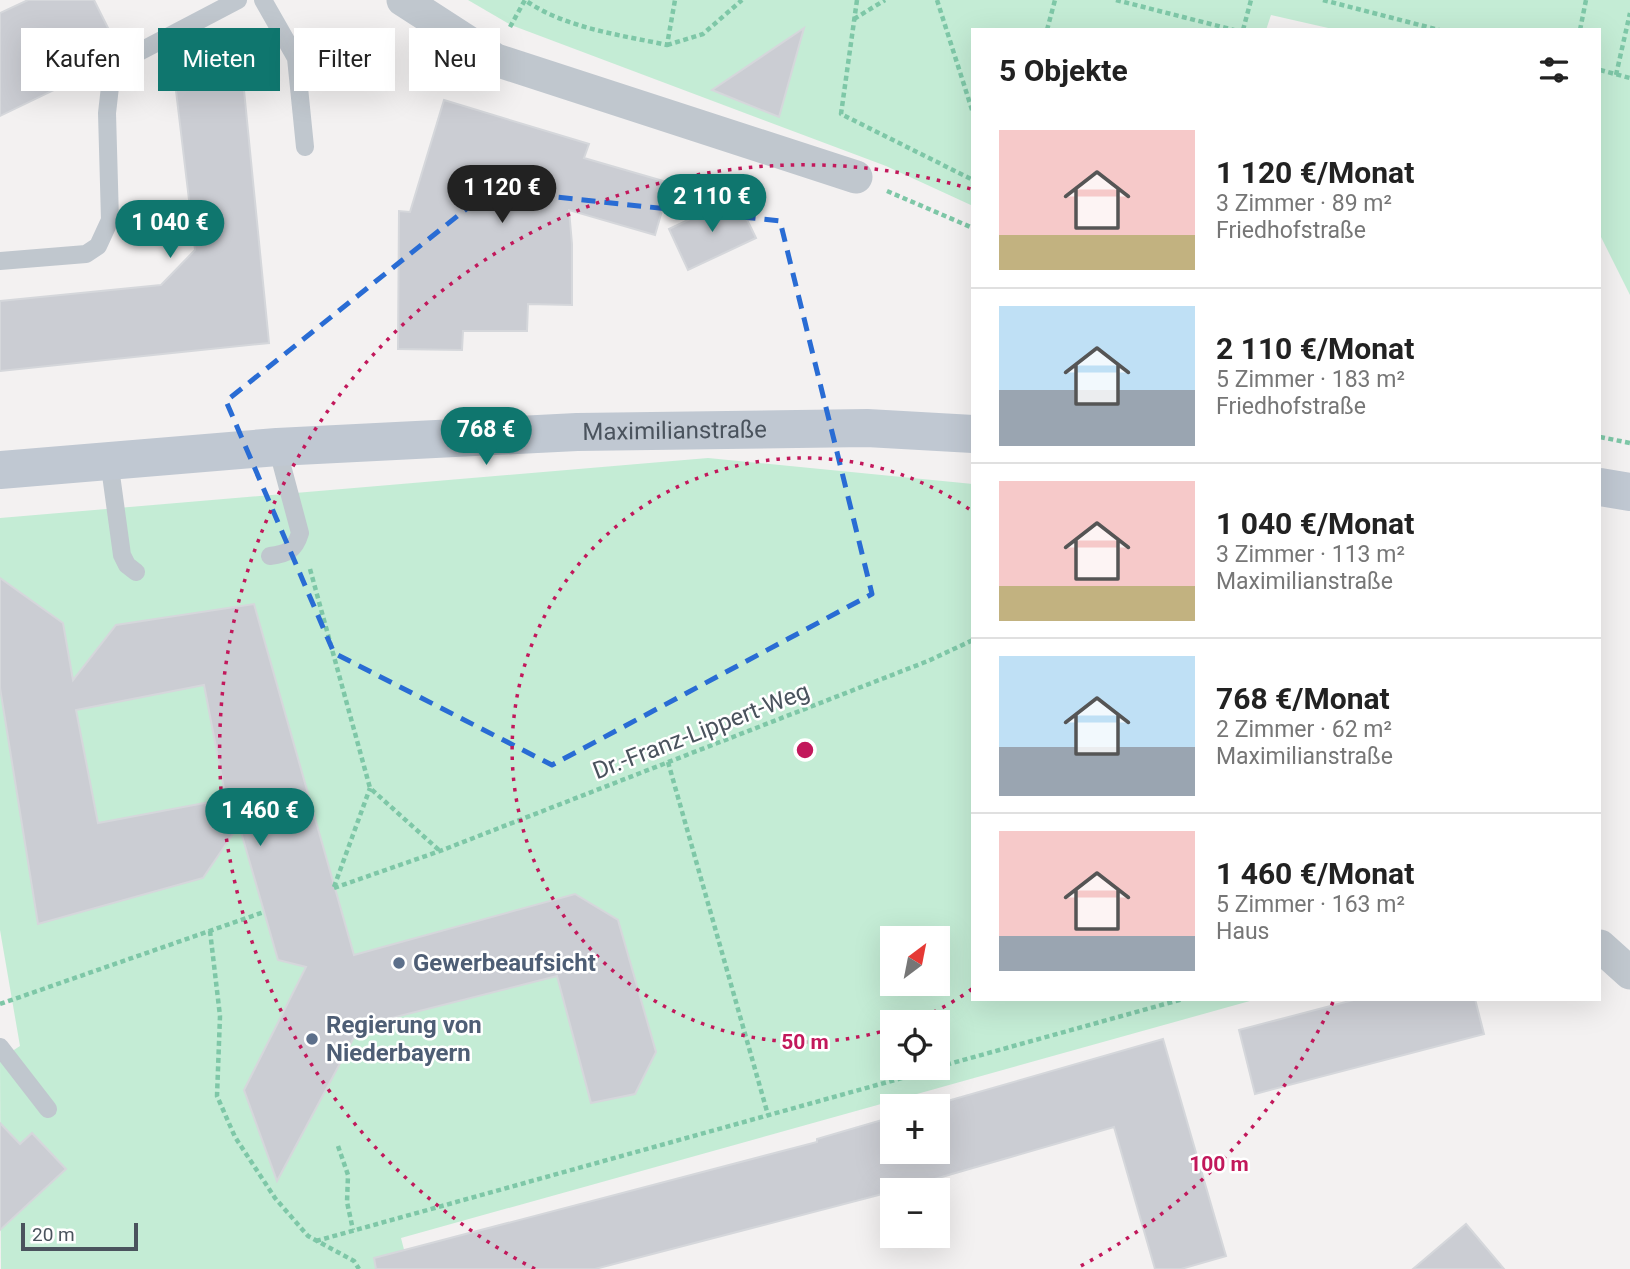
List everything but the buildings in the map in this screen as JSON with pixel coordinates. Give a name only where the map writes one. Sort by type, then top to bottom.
[{"type":"main road","name":"Maximilianstraße","points":[[0,470],[277,447],[577,432],[867,428],[971,434]]},
{"type":"main road","points":[[1601,487],[1630,492]]},
{"type":"street","points":[[404,0],[496,60],[856,177]]},
{"type":"street","points":[[1601,947],[1630,973]]},
{"type":"lane","points":[[0,261],[86,254],[98,246],[110,220],[107,113],[111,78],[121,65],[137,53],[238,0]]},
{"type":"lane","points":[[263,0],[296,58],[305,147]]},
{"type":"lane","points":[[270,556],[290,551],[297,544],[300,533],[277,447]]},
{"type":"lane","points":[[109,460],[122,555],[127,565],[136,572]]},
{"type":"lane","points":[[0,1047],[48,1109]]},
{"type":"path","points":[[525,0],[533,6],[589,28],[667,46],[703,34],[742,0]]},
{"type":"path","points":[[667,46],[675,0]]},
{"type":"path","points":[[857,0],[841,114],[971,179]]},
{"type":"path","points":[[853,19],[885,0]]},
{"type":"path","points":[[937,0],[971,107]]},
{"type":"path","points":[[1048,28],[1055,0]]},
{"type":"path","points":[[1116,0],[1226,28]]},
{"type":"path","points":[[1244,28],[1251,0]]},
{"type":"path","points":[[1323,0],[1431,28]]},
{"type":"path","points":[[1580,28],[1586,0]]},
{"type":"path","points":[[1616,75],[1630,13]]},
{"type":"path","points":[[1601,71],[1630,78]]},
{"type":"path","points":[[856,177],[971,227]]},
{"type":"path","points":[[1601,437],[1630,443]]},
{"type":"path","points":[[300,533],[370,788],[440,851]]},
{"type":"path","name":"Dr.-Franz-Lippert-Weg","points":[[370,788],[334,888],[440,851],[928,661],[971,641]]},
{"type":"path","points":[[668,762],[768,1115]]},
{"type":"path","points":[[0,1004],[264,912]]},
{"type":"path","points":[[210,931],[220,1016],[217,1096],[235,1138],[275,1198],[308,1236],[354,1261],[359,1269]]},
{"type":"path","points":[[950,1065],[1176,1001]]},
{"type":"path","points":[[316,1241],[895,1080]]},
{"type":"path","points":[[338,1146],[348,1175],[347,1202],[353,1230]]},
{"type":"highlighted area","points":[[490,190],[780,221],[872,594],[552,765],[334,653],[226,401]]},
{"type":"green space","points":[[468,0],[1630,0],[1630,295],[1601,237],[1601,28],[1328,28],[1271,15],[1267,28],[971,28],[971,205],[886,166],[511,25]]},
{"type":"green space","points":[[708,458],[971,484],[971,1001],[1250,1001],[917,1094],[880,1094],[880,1104],[401,1238],[409,1269],[1,1269],[0,1059],[20,1046],[0,930],[0,518]]},
{"type":"place","name":"Gewerbeaufsicht","points":[[399,963]]},
{"type":"place","name":"Regierung von Niederbayern","points":[[312,1039]]}]
